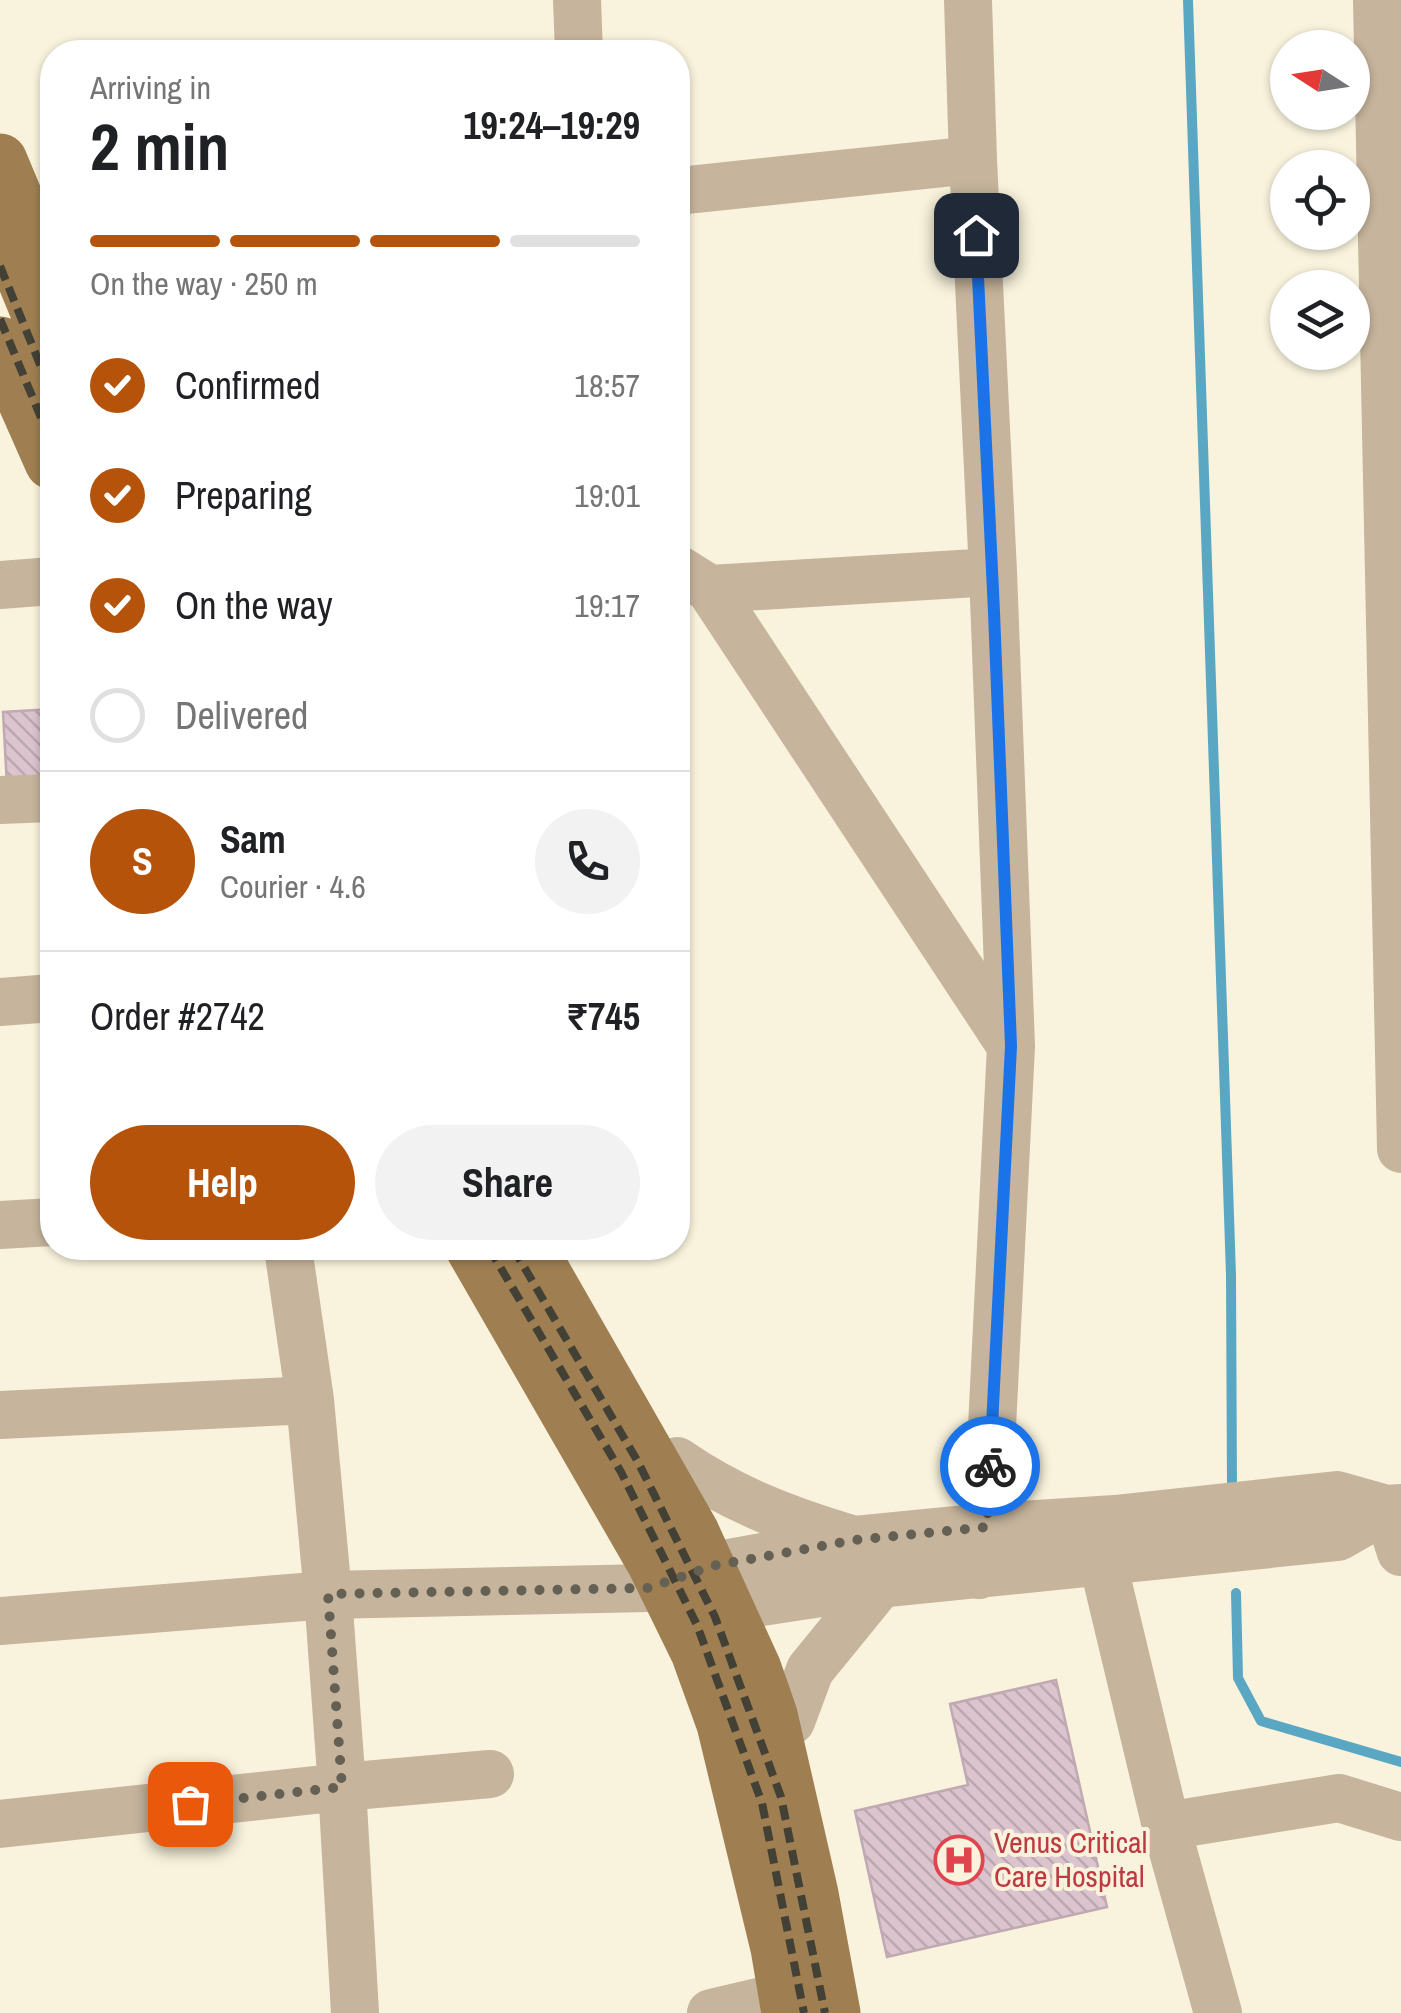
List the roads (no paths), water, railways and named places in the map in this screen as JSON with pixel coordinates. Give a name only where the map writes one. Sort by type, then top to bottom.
[{"type":"main road","points":[[0,160],[40,257]]},
{"type":"main road","points":[[0,221],[40,317]]},
{"type":"main road","points":[[0,344],[40,435]]},
{"type":"main road","points":[[0,382],[40,467]]},
{"type":"main road","points":[[466,1260],[649,1588],[672,1637],[726,1797],[778,2008]]},
{"type":"main road","points":[[481,1260],[654,1562],[698,1652],[724,1724],[778,1948],[778,2008]]},
{"type":"main road","points":[[536,1260],[692,1533],[754,1669],[770,1714],[811,1894],[832,2013]]},
{"type":"main road","points":[[564,1260],[713,1526],[774,1664],[791,1721],[847,2013]]},
{"type":"street","points":[[577,0],[579,40]]},
{"type":"street","points":[[968,0],[1011,1046],[987,1527],[979,1574]]},
{"type":"street","points":[[1377,0],[1393,353],[1401,1149]]},
{"type":"street","points":[[690,189],[972,160]]},
{"type":"street","points":[[694,579],[992,572]]},
{"type":"street","points":[[694,579],[1011,1046]]},
{"type":"street","points":[[0,585],[40,582]]},
{"type":"street","points":[[0,800],[40,798]]},
{"type":"street","points":[[0,1002],[40,999]]},
{"type":"street","points":[[0,1225],[40,1223]]},
{"type":"street","points":[[290,1260],[310,1400],[328,1594],[355,2013]]},
{"type":"street","points":[[0,1415],[310,1400]]},
{"type":"street","points":[[677,1462],[712,1486],[751,1504],[855,1540]]},
{"type":"street","points":[[672,1637],[739,1583],[855,1540],[1337,1495],[1396,1523]]},
{"type":"street","points":[[0,1621],[328,1594],[649,1588],[712,1566],[739,1583],[880,1584],[1338,1537],[1396,1523]]},
{"type":"street","points":[[1103,1563],[1166,1826],[1218,2013]]},
{"type":"street","points":[[791,1721],[810,1670],[880,1584]]},
{"type":"street","points":[[0,1824],[490,1774]]},
{"type":"street","points":[[1166,1826],[1339,1798],[1401,1817]]},
{"type":"street","points":[[711,2013],[778,2008]]},
{"type":"waterway","points":[[1188,0],[1231,1275],[1232,1492]]},
{"type":"waterway","points":[[1236,1593],[1238,1678],[1261,1721],[1401,1762]]},
{"type":"railway","points":[[0,266],[40,364]]},
{"type":"railway","points":[[0,319],[40,415]]},
{"type":"railway","points":[[496,1260],[621,1472],[697,1625],[762,1803],[804,2013]]},
{"type":"railway","points":[[520,1260],[638,1462],[715,1617],[781,1797],[825,2013]]},
{"type":"place","name":"Venus Critical Care Hospital","points":[[959,1860]]}]
